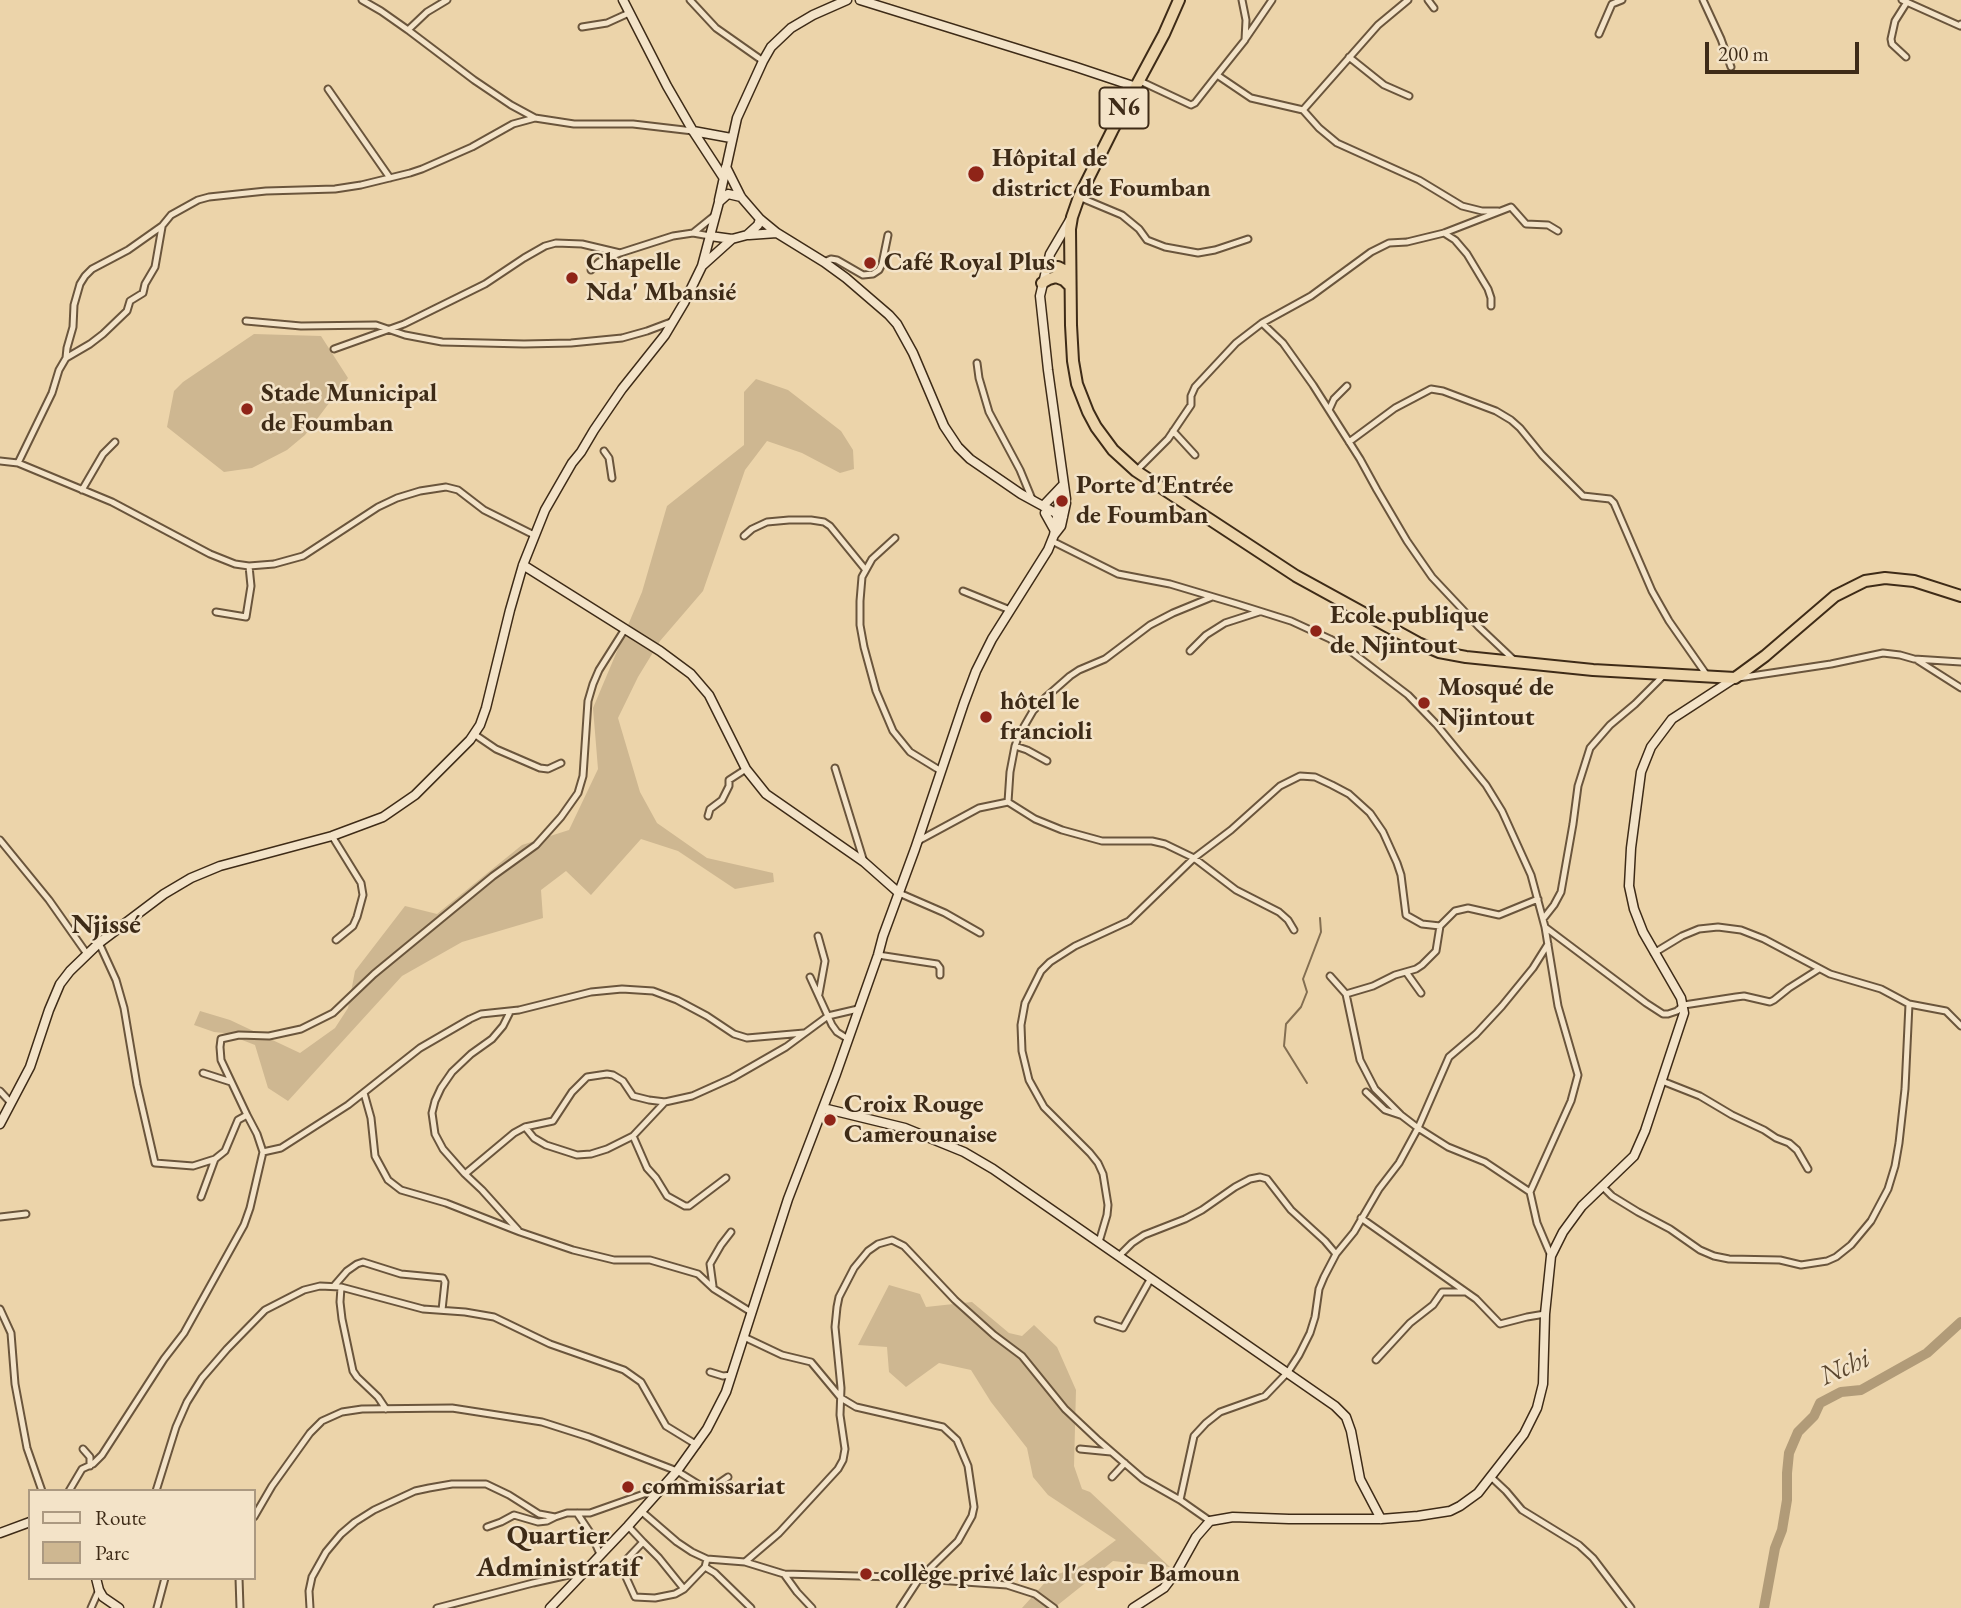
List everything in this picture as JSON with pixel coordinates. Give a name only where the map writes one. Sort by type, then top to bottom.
[{"type":"highway","name":"N6","points":[[1179,0],[1079,197],[1072,217],[1070,279],[1073,361],[1087,412],[1107,442],[1136,471],[1280,567],[1418,643],[1452,655],[1517,663],[1735,678]]},
{"type":"highway","points":[[1046,268],[1058,267],[1070,279]]},
{"type":"highway","points":[[1042,283],[1056,277],[1070,279]]},
{"type":"highway","points":[[1735,678],[1835,596],[1865,581],[1885,578],[1914,581],[1961,596]]},
{"type":"main road","points":[[623,0],[693,131],[723,177],[732,181]]},
{"type":"main road","points":[[0,1124],[30,1067],[60,984],[99,943],[164,894],[191,878],[220,866],[332,836],[373,821],[398,808],[425,786],[466,745],[486,708],[523,565],[545,510],[594,430],[674,321],[702,266],[719,202],[731,138],[762,61],[780,37],[791,29],[821,11],[847,0]]},
{"type":"main road","points":[[860,0],[1138,84]]},
{"type":"main road","points":[[693,131],[731,138]]},
{"type":"main road","points":[[726,167],[740,197],[760,219],[777,233],[824,262],[882,308],[897,324],[913,353],[944,426],[958,447],[970,459],[1060,518]]},
{"type":"main road","points":[[719,202],[728,194],[740,197]]},
{"type":"main road","points":[[550,1608],[677,1471],[717,1411],[732,1375],[788,1199],[878,955],[976,671],[1041,562],[1060,518],[1063,481],[1041,308],[1042,283],[1046,268],[1054,245],[1072,217]]},
{"type":"main road","points":[[747,235],[758,226],[760,219]]},
{"type":"main road","points":[[710,236],[732,239],[777,233]]},
{"type":"main road","points":[[702,266],[732,239]]},
{"type":"main road","points":[[1040,506],[1063,481]]},
{"type":"main road","points":[[1040,506],[1053,536]]},
{"type":"main road","points":[[523,565],[673,660],[699,682],[709,695],[746,769],[766,794],[864,862],[899,892]]},
{"type":"main road","points":[[1133,1608],[1164,1588],[1196,1537],[1210,1521],[1233,1517],[1381,1519],[1450,1511],[1471,1499],[1524,1434],[1544,1384],[1545,1314],[1551,1256],[1581,1206],[1634,1156],[1682,1022],[1684,1005],[1643,932],[1634,909],[1629,878],[1641,772],[1651,747],[1672,719],[1735,678]]},
{"type":"main road","points":[[823,1108],[905,1128],[964,1152],[993,1169],[1335,1406],[1346,1417],[1354,1442],[1360,1479],[1381,1519]]},
{"type":"main road","points":[[0,1533],[28,1523]]},
{"type":"main road","points":[[96,1580],[99,1590],[106,1599],[119,1608]]},
{"type":"street","points":[[362,0],[408,30],[474,80],[535,118],[573,124],[634,124],[693,131]]},
{"type":"street","points":[[408,30],[427,12],[447,0]]},
{"type":"street","points":[[690,0],[716,28],[762,61]]},
{"type":"street","points":[[1242,0],[1247,20],[1245,40]]},
{"type":"street","points":[[1138,84],[1191,105],[1195,103],[1245,40],[1272,0]]},
{"type":"street","points":[[1303,110],[1378,25],[1408,0]]},
{"type":"street","points":[[1428,0],[1434,8]]},
{"type":"street","points":[[1599,34],[1612,4],[1622,0]]},
{"type":"street","points":[[1703,0],[1731,67]]},
{"type":"street","points":[[1906,57],[1892,44],[1891,38],[1904,1],[1960,26],[1961,24]]},
{"type":"street","points":[[582,27],[607,23],[629,13]]},
{"type":"street","points":[[1349,57],[1384,85],[1409,96]]},
{"type":"street","points":[[1217,75],[1251,98],[1303,110],[1337,143],[1419,180],[1462,206],[1482,211],[1500,211]]},
{"type":"street","points":[[328,89],[390,178]]},
{"type":"street","points":[[18,463],[66,358],[80,284],[92,269],[128,250],[162,226],[172,215],[198,200],[209,197],[266,191],[335,189],[390,178],[422,169],[472,147],[513,124],[535,118]]},
{"type":"street","points":[[1079,197],[1122,215],[1139,229],[1147,240],[1165,247],[1198,253],[1248,239]]},
{"type":"street","points":[[1136,471],[1173,431],[1191,405],[1195,387],[1236,343],[1262,323],[1311,296],[1389,243],[1407,242],[1444,233],[1511,207],[1526,224],[1548,225],[1558,231]]},
{"type":"street","points":[[693,233],[714,216]]},
{"type":"street","points":[[66,358],[103,334],[127,311],[130,301],[143,293],[155,267],[162,226]]},
{"type":"street","points":[[590,270],[599,262],[620,253],[665,238],[693,233],[710,236]]},
{"type":"street","points":[[1444,233],[1455,240],[1467,254],[1488,289],[1491,306]]},
{"type":"street","points":[[824,262],[837,260],[863,275],[873,274],[882,264],[888,235]]},
{"type":"street","points":[[334,349],[392,329],[485,284],[545,246],[566,242],[620,253]]},
{"type":"street","points":[[246,321],[301,326],[376,325],[405,335],[442,342],[524,344],[622,338],[674,321]]},
{"type":"street","points":[[1262,323],[1283,343],[1329,410],[1407,541],[1432,576],[1517,663]]},
{"type":"street","points":[[977,363],[989,412],[1040,506]]},
{"type":"street","points":[[1329,410],[1347,386]]},
{"type":"street","points":[[1349,442],[1395,408],[1431,389],[1496,411],[1511,420],[1583,496],[1610,499],[1614,503],[1652,591],[1669,621],[1709,678]]},
{"type":"street","points":[[1173,431],[1195,454]]},
{"type":"street","points":[[82,489],[103,454],[115,442]]},
{"type":"street","points":[[604,451],[609,458],[612,478]]},
{"type":"street","points":[[0,461],[18,463],[82,489],[128,509],[211,554],[235,564],[249,566],[274,564],[303,556],[378,507],[420,491],[446,487],[458,490],[484,510],[534,535]]},
{"type":"street","points":[[744,536],[767,522],[824,522],[865,569]]},
{"type":"street","points":[[1053,536],[1118,574],[1170,584],[1291,621],[1330,639],[1397,686],[1423,709],[1486,785],[1502,811],[1528,867],[1545,927],[1558,1006],[1578,1075],[1571,1101],[1530,1192],[1537,1223],[1551,1256]]},
{"type":"street","points":[[895,538],[865,569],[860,586],[860,625],[870,673],[893,732],[900,743],[918,758],[941,771]]},
{"type":"street","points":[[216,612],[246,617],[251,586],[249,566]]},
{"type":"street","points":[[963,591],[1010,610]]},
{"type":"street","points":[[1007,802],[1015,746],[1033,710],[1070,676],[1105,659],[1139,632],[1161,619],[1212,597]]},
{"type":"street","points":[[1190,651],[1206,635],[1225,623],[1259,612]]},
{"type":"street","points":[[70,1489],[79,1473],[102,1455],[184,1333],[239,1236],[250,1208],[263,1152],[221,1060],[221,1039],[239,1035],[269,1036],[301,1029],[333,1013],[374,974],[493,876],[536,845],[578,793],[583,776],[588,701],[599,670],[625,629]]},
{"type":"street","points":[[1735,678],[1831,664],[1875,654],[1900,654],[1914,659],[1961,688]]},
{"type":"street","points":[[1914,659],[1961,662]]},
{"type":"street","points":[[1543,919],[1555,905],[1560,892],[1578,786],[1590,748],[1610,725],[1664,675]]},
{"type":"street","points":[[474,734],[496,749],[540,768],[548,769],[561,763]]},
{"type":"street","points":[[1015,746],[1047,761]]},
{"type":"street","points":[[835,768],[864,862]]},
{"type":"street","points":[[708,816],[710,809],[722,800],[729,780],[746,769]]},
{"type":"street","points":[[1099,1242],[1108,1205],[1103,1174],[1090,1153],[1044,1107],[1029,1080],[1021,1051],[1021,1025],[1025,1003],[1041,971],[1050,962],[1075,946],[1129,922],[1194,858],[1231,830],[1280,786],[1300,776],[1315,777],[1349,794],[1370,813],[1383,832],[1397,863],[1406,915],[1422,924],[1440,926]]},
{"type":"street","points":[[918,841],[979,808],[1007,802],[1035,819],[1102,841],[1165,844],[1194,858],[1236,890],[1279,912],[1294,930]]},
{"type":"street","points":[[332,836],[361,883],[363,895],[353,926],[336,940]]},
{"type":"street","points":[[0,840],[49,900],[87,954]]},
{"type":"street","points":[[899,892],[980,933]]},
{"type":"street","points":[[1346,994],[1373,986],[1422,965],[1436,951],[1440,926],[1455,911],[1468,908],[1499,915],[1538,899]]},
{"type":"street","points":[[1545,927],[1663,1014],[1672,1014],[1684,1005],[1736,996],[1770,1002],[1819,969]]},
{"type":"street","points":[[1654,953],[1699,929],[1708,927],[1741,930],[1839,978],[1881,989],[1921,1008],[1947,1011],[1961,1026]]},
{"type":"street","points":[[818,936],[825,961],[819,995]]},
{"type":"street","points":[[99,943],[116,979],[124,1008],[137,1085],[155,1163],[194,1166],[215,1159],[225,1151],[238,1120],[247,1115]]},
{"type":"street","points":[[1180,1500],[1194,1436],[1220,1412],[1265,1396],[1287,1372],[1310,1333],[1319,1289],[1336,1254],[1354,1232],[1379,1189],[1399,1163],[1418,1128],[1449,1057],[1476,1034],[1502,1006],[1533,968],[1548,944]]},
{"type":"street","points":[[878,955],[937,964],[940,975]]},
{"type":"street","points":[[1406,972],[1421,993]]},
{"type":"street","points":[[1331,976],[1346,994],[1356,1043],[1366,1074],[1375,1089],[1418,1128],[1448,1147],[1485,1162],[1530,1192]]},
{"type":"street","points":[[810,977],[837,1032],[848,1039]]},
{"type":"street","points":[[263,1152],[281,1147],[364,1093],[420,1048],[481,1014],[510,1012],[591,992],[643,989],[677,1000],[739,1036],[804,1033]]},
{"type":"street","points":[[1602,1186],[1612,1196],[1714,1256],[1780,1260],[1801,1265],[1836,1257],[1851,1245],[1871,1221],[1888,1189],[1895,1166],[1905,1089],[1909,1004]]},
{"type":"street","points":[[465,1174],[506,1139],[526,1127],[553,1121],[580,1082],[587,1077],[607,1074],[619,1078],[631,1094],[637,1097],[665,1102],[692,1096],[732,1078],[786,1047],[828,1016],[858,1009]]},
{"type":"street","points":[[510,1012],[492,1039],[452,1072],[435,1101],[432,1112],[435,1134],[443,1149],[520,1232]]},
{"type":"street","points":[[203,1073],[231,1082]]},
{"type":"street","points":[[1662,1081],[1700,1096],[1729,1114],[1789,1143],[1797,1150],[1808,1169]]},
{"type":"street","points":[[0,1091],[11,1103]]},
{"type":"street","points":[[364,1093],[371,1118],[375,1156],[386,1177],[401,1191],[470,1212],[573,1250],[614,1260],[650,1260],[698,1274],[714,1289],[751,1312]]},
{"type":"street","points":[[1366,1093],[1385,1110],[1401,1115]]},
{"type":"street","points":[[526,1127],[534,1138],[546,1145],[577,1155],[591,1154],[634,1136],[665,1102]]},
{"type":"street","points":[[634,1136],[647,1168],[667,1196],[685,1206],[689,1206],[726,1178]]},
{"type":"street","points":[[201,1197],[215,1159]]},
{"type":"street","points":[[1119,1256],[1144,1235],[1185,1219],[1235,1187],[1260,1177],[1267,1179],[1292,1210],[1336,1254]]},
{"type":"street","points":[[0,1217],[26,1214]]},
{"type":"street","points":[[1361,1218],[1485,1307],[1500,1324],[1545,1314]]},
{"type":"street","points":[[714,1289],[710,1264],[731,1232]]},
{"type":"street","points":[[745,1562],[779,1533],[843,1461],[845,1450],[840,1415],[835,1327],[839,1297],[854,1268],[868,1251],[878,1244],[892,1240],[904,1246],[955,1300],[1022,1356],[1065,1409],[1143,1479],[1210,1521]]},
{"type":"street","points":[[386,1409],[353,1371],[337,1286],[348,1271],[363,1262],[401,1274],[443,1278],[445,1282],[442,1310]]},
{"type":"street","points":[[1098,1320],[1123,1328],[1151,1278]]},
{"type":"street","points":[[157,1489],[176,1427],[202,1378],[265,1310],[304,1290],[320,1286],[337,1286],[423,1309],[494,1317],[550,1344],[624,1370],[640,1382],[666,1426],[697,1444]]},
{"type":"street","points":[[1376,1360],[1410,1323],[1433,1305],[1442,1292],[1465,1292]]},
{"type":"street","points":[[0,1309],[10,1333],[15,1384],[27,1448],[41,1489]]},
{"type":"street","points":[[744,1337],[782,1355],[811,1362],[841,1398],[867,1411],[943,1427],[957,1440],[968,1466],[974,1507],[972,1516],[958,1541],[919,1579],[900,1608]]},
{"type":"street","points":[[710,1372],[732,1375]]},
{"type":"street","points":[[256,1513],[294,1453],[322,1421],[342,1412],[362,1409],[452,1408],[542,1422],[677,1471],[706,1489],[728,1477]]},
{"type":"street","points":[[83,1448],[90,1457],[90,1466]]},
{"type":"street","points":[[1080,1449],[1114,1453]]},
{"type":"street","points":[[1112,1477],[1125,1463]]},
{"type":"street","points":[[1491,1477],[1522,1510],[1586,1551],[1631,1608]]},
{"type":"street","points":[[310,1608],[312,1577],[326,1552],[341,1534],[374,1510],[415,1490],[452,1484],[486,1484],[539,1514],[555,1517]]},
{"type":"street","points":[[487,1527],[514,1515],[538,1522],[577,1513],[590,1513],[661,1488]]},
{"type":"street","points":[[641,1511],[677,1542],[707,1559],[745,1562],[784,1574],[1007,1585],[1035,1594],[1054,1608]]},
{"type":"street","points":[[577,1513],[600,1554]]},
{"type":"street","points":[[628,1526],[684,1589]]},
{"type":"street","points":[[0,1527],[16,1528]]},
{"type":"street","points":[[643,1542],[627,1559],[624,1567],[635,1597],[655,1601],[675,1594],[684,1589],[705,1567],[707,1559]]},
{"type":"street","points":[[705,1567],[715,1573],[747,1606]]},
{"type":"street","points":[[437,1608],[582,1572]]},
{"type":"street","points":[[784,1574],[812,1608]]},
{"type":"street","points":[[157,1608],[164,1580]]},
{"type":"street","points":[[239,1580],[240,1608]]},
{"type":"street","points":[[91,1608],[99,1590]]},
{"type":"green space","name":"Stade Municipal de Foumban","points":[[254,334],[321,336],[348,378],[305,435],[287,450],[252,468],[224,472],[167,427],[174,391],[183,382]]},
{"type":"green space","points":[[756,379],[788,390],[841,431],[853,450],[854,469],[840,473],[802,453],[767,441],[745,470],[703,591],[660,641],[618,718],[640,792],[657,823],[707,858],[773,873],[774,882],[735,889],[678,851],[641,839],[591,895],[566,871],[541,890],[543,918],[462,942],[402,976],[288,1101],[268,1088],[255,1045],[194,1025],[200,1011],[230,1020],[300,1053],[335,1028],[348,1008],[355,971],[405,906],[437,914],[522,845],[569,830],[598,769],[593,708],[642,592],[667,506],[744,445],[744,392]]},
{"type":"green space","points":[[889,1285],[920,1294],[926,1307],[972,1302],[1009,1333],[1022,1336],[1034,1325],[1057,1347],[1076,1390],[1074,1466],[1082,1489],[1090,1492],[1170,1567],[1113,1561],[1054,1608],[1022,1608],[1050,1577],[1083,1565],[1116,1540],[1048,1495],[1033,1477],[1027,1448],[991,1402],[971,1370],[939,1363],[906,1387],[889,1372],[887,1347],[858,1345]]},
{"type":"waterway","points":[[1307,1083],[1284,1046],[1286,1024],[1301,1007],[1307,992],[1303,979],[1321,932],[1320,918]]},
{"type":"waterway","name":"Nchi","points":[[1764,1608],[1787,1500],[1789,1453],[1798,1432],[1814,1416],[1820,1403],[1841,1392],[1861,1390],[1927,1353],[1961,1322]]},
{"type":"place","name":"Hôpital de district de Foumban","points":[[976,174]]},
{"type":"place","name":"Café Royal Plus","points":[[870,263]]},
{"type":"place","name":"Chapelle Nda' Mbansié","points":[[572,278]]},
{"type":"place","name":"Stade Municipal de Foumban","points":[[247,409]]},
{"type":"place","name":"Porte d'Entrée de Foumban","points":[[1062,501]]},
{"type":"place","name":"Ecole publique de Njintout","points":[[1316,631]]},
{"type":"place","name":"Mosqué de Njintout","points":[[1424,703]]},
{"type":"place","name":"hôtel le francioli","points":[[986,717]]},
{"type":"place","name":"Croix Rouge Camerounaise","points":[[830,1120]]},
{"type":"place","name":"commissariat","points":[[628,1487]]},
{"type":"place","name":"collège privé laîc l'espoir Bamoun","points":[[866,1574]]},
{"type":"district","name":"Njissé","points":[[106,925]]},
{"type":"district","name":"Quartier Administratif","points":[[558,1552]]}]
